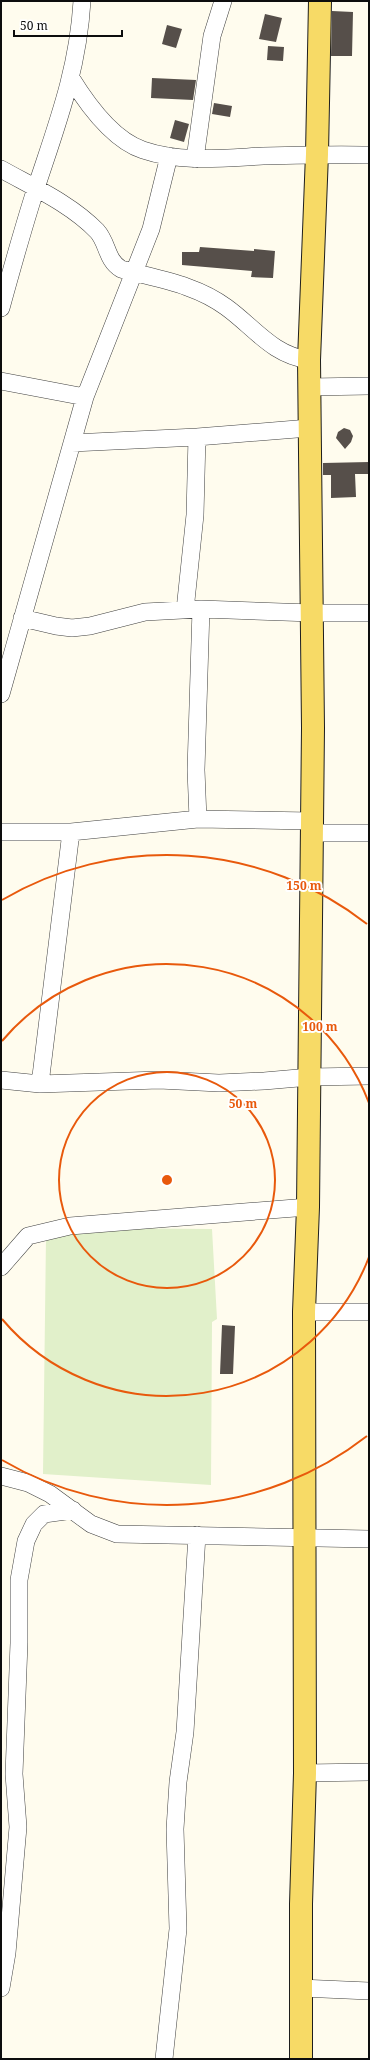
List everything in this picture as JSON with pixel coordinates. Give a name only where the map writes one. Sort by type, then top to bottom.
[{"type":"main road","points":[[301,2059],[300,1988],[305,1774],[304,1312],[308,1207],[313,728],[309,360],[317,154],[320,1]]},
{"type":"street","points":[[1,308],[36,188],[62,112],[71,78],[82,1]]},
{"type":"street","points":[[195,159],[212,36],[223,1]]},
{"type":"street","points":[[71,78],[86,102],[100,117],[126,141],[142,150],[169,156],[195,159],[317,154],[369,155]]},
{"type":"street","points":[[3,684],[84,397],[151,229],[169,156]]},
{"type":"street","points":[[1,169],[68,208],[97,231],[104,241],[112,262],[121,269],[168,280],[194,289],[226,307],[260,337],[279,350],[295,358],[309,360]]},
{"type":"street","points":[[1,381],[84,397]]},
{"type":"street","points":[[310,387],[369,386]]},
{"type":"street","points":[[72,443],[197,437],[309,428]]},
{"type":"street","points":[[197,437],[193,609],[198,819]]},
{"type":"street","points":[[22,618],[72,628],[90,626],[145,612],[193,609],[312,613],[369,613]]},
{"type":"street","points":[[1,832],[71,832],[198,819],[311,827],[369,833]]},
{"type":"street","points":[[40,1084],[71,832]]},
{"type":"street","points":[[1,1080],[40,1084],[159,1080],[219,1083],[310,1077],[369,1076]]},
{"type":"street","points":[[1,1267],[28,1236],[70,1226],[308,1207]]},
{"type":"street","points":[[304,1312],[369,1312]]},
{"type":"street","points":[[1,1476],[34,1486],[50,1494],[92,1524],[117,1534],[305,1539],[369,1539]]},
{"type":"street","points":[[1,1988],[7,1953],[18,1827],[14,1774],[19,1643],[19,1580],[26,1541],[34,1524],[44,1514],[72,1510]]},
{"type":"street","points":[[164,2059],[178,1929],[176,1829],[178,1782],[185,1732],[197,1535]]},
{"type":"street","points":[[305,1774],[369,1772]]},
{"type":"street","points":[[300,1988],[369,1991]]},
{"type":"green space","points":[[78,1228],[212,1229],[217,1319],[212,1322],[211,1485],[43,1474],[46,1237]]},
{"type":"building","points":[[332,11],[353,12],[352,56],[331,56]]},
{"type":"building","points":[[265,14],[282,18],[276,42],[259,39]]},
{"type":"building","points":[[167,25],[182,29],[176,48],[162,44]]},
{"type":"building","points":[[268,46],[284,47],[283,61],[267,60]]},
{"type":"building","points":[[152,78],[196,80],[193,100],[151,98]]},
{"type":"building","points":[[214,103],[232,106],[230,117],[212,114]]},
{"type":"building","points":[[175,120],[189,124],[184,142],[170,138]]},
{"type":"building","points":[[200,247],[275,251],[273,278],[251,277],[252,271],[182,265],[182,252],[199,252]]},
{"type":"building","points":[[344,428],[350,430],[353,436],[351,442],[345,449],[336,438],[338,432]]},
{"type":"building","points":[[369,462],[369,474],[355,474],[356,497],[331,498],[331,475],[323,475],[323,463]]},
{"type":"building","points":[[222,1325],[235,1326],[233,1374],[220,1374]]}]
